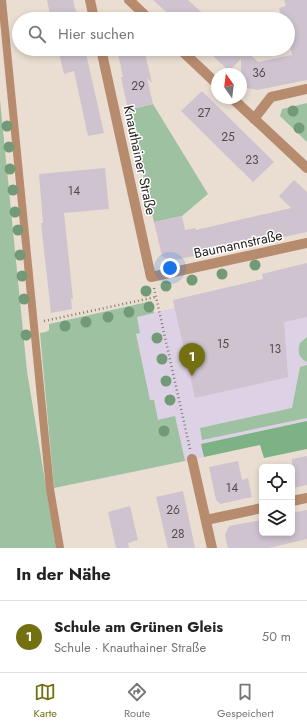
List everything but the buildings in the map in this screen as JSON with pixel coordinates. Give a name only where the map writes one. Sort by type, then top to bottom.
[{"type":"street","points":[[90,0],[93,12]]},
{"type":"street","points":[[129,0],[142,12]]},
{"type":"street","name":"Knauthainer Straße","points":[[103,56],[151,276]]},
{"type":"street","points":[[187,56],[211,78]]},
{"type":"street","points":[[254,119],[271,98],[307,89]]},
{"type":"street","points":[[238,104],[307,168]]},
{"type":"street","name":"Baumannstraße","points":[[151,276],[307,243]]},
{"type":"street","points":[[192,459],[212,548]]},
{"type":"street","points":[[295,500],[307,498]]},
{"type":"street","points":[[206,520],[259,509]]},
{"type":"lane","points":[[2,0],[50,489],[60,548]]},
{"type":"path","points":[[34,323],[156,297],[192,459]]},
{"type":"shaded area","points":[[307,264],[307,421],[201,444],[204,457],[93,481],[68,331],[175,308],[173,300],[250,282],[264,283],[262,274]]},
{"type":"green space","points":[[0,100],[27,371],[56,548],[0,548]]},
{"type":"green space","points":[[307,103],[307,142],[280,116],[282,109]]},
{"type":"green space","points":[[153,104],[208,194],[182,216],[154,222],[128,110]]},
{"type":"green space","points":[[152,301],[154,313],[137,317],[140,333],[136,334],[150,400],[154,400],[158,420],[175,416],[185,461],[54,488],[40,333],[49,330],[49,324]]},
{"type":"green space","points":[[307,337],[307,362],[300,357],[299,349],[300,343]]},
{"type":"green space","points":[[307,365],[307,418],[202,440],[200,428],[292,408],[300,367]]},
{"type":"green space","points":[[307,421],[307,449],[264,458],[260,445],[204,457],[201,444]]},
{"type":"place","name":"Schule am Grünen Gleis","points":[[192,376]]}]
